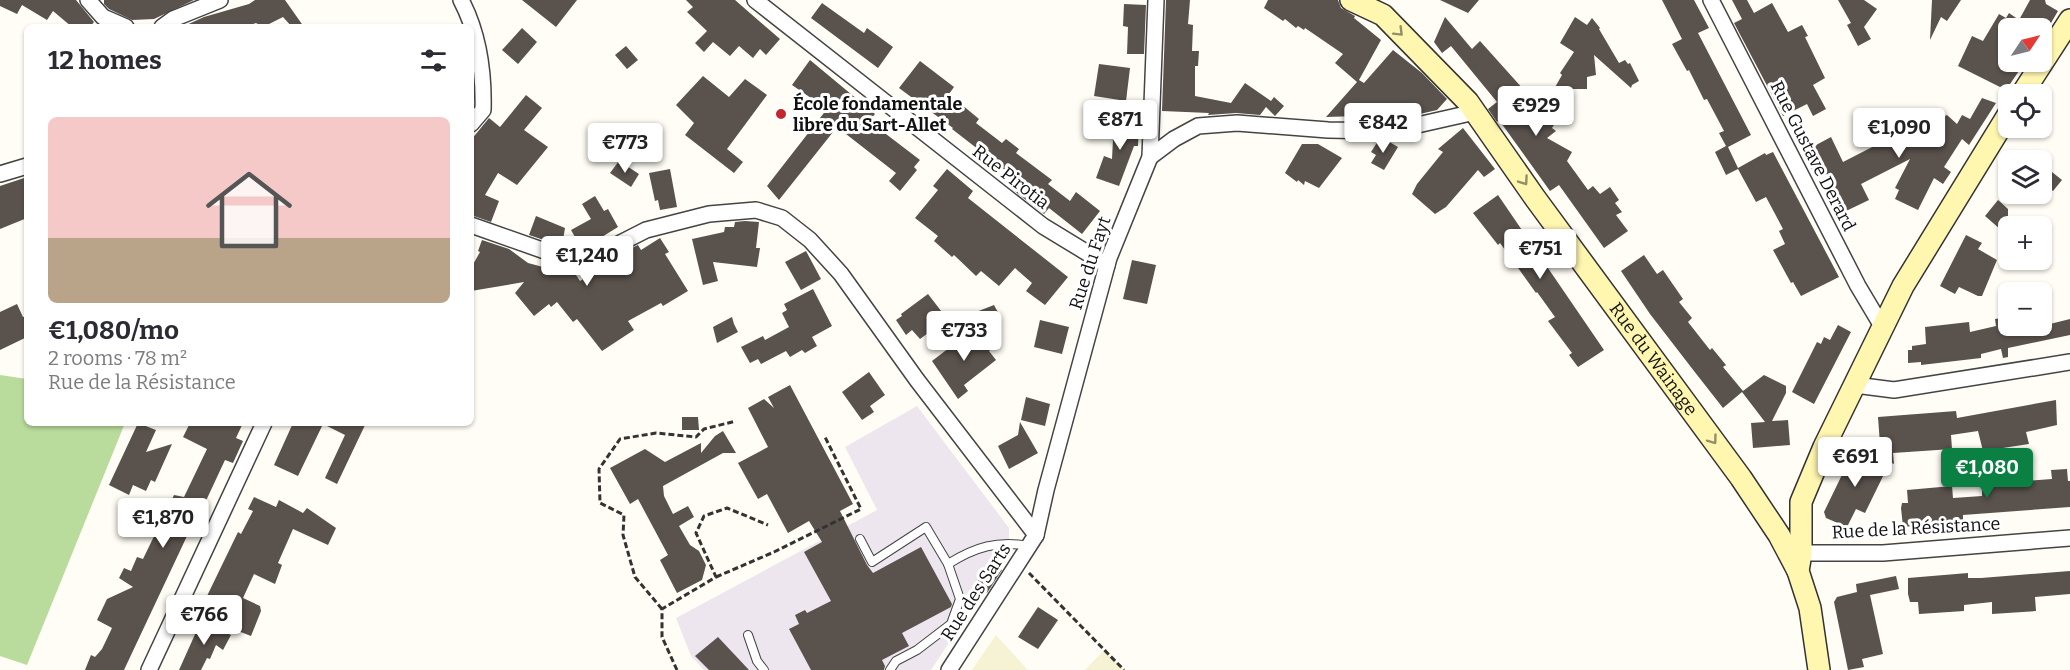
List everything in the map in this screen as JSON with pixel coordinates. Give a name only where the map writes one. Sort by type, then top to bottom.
[{"type":"street","points":[[88,0],[103,17],[119,24]]},
{"type":"street","points":[[166,24],[220,0]]},
{"type":"street","points":[[461,0],[472,24]]},
{"type":"street","name":"Rue Pirotia","points":[[755,0],[1043,226],[1107,265]]},
{"type":"street","name":"Rue du Fayt","points":[[1032,540],[1107,265],[1150,157],[1156,0]]},
{"type":"street","name":"Rue du Wainage","points":[[1351,0],[1383,15],[1468,102],[1535,198],[1741,478],[1799,562]]},
{"type":"street","name":"Rue Gustave Derard","points":[[1711,0],[1858,286],[1883,328]]},
{"type":"street","points":[[2028,84],[2070,20]]},
{"type":"street","points":[[474,33],[483,75],[483,110],[474,120]]},
{"type":"street","points":[[1150,157],[1198,126],[1237,123],[1328,130],[1378,131],[1413,126],[1475,112]]},
{"type":"street","points":[[1819,670],[1810,608],[1799,562],[1801,502],[1824,447],[1903,286],[1998,131]]},
{"type":"street","points":[[0,174],[24,167]]},
{"type":"street","points":[[474,226],[576,262],[593,257],[646,230],[709,214],[756,210],[783,218],[810,240],[841,274],[1032,540]]},
{"type":"street","points":[[1855,385],[1894,390],[2070,363]]},
{"type":"street","points":[[149,670],[263,426]]},
{"type":"street","name":"Rue de la Résistance","points":[[1799,562],[2070,537]]},
{"type":"street","name":"Rue des Sarts","points":[[949,670],[1032,540]]},
{"type":"lane","points":[[860,539],[872,562],[926,527],[948,564],[960,599],[951,624],[917,650],[896,661],[890,670]]},
{"type":"lane","points":[[948,564],[981,548],[1032,540]]},
{"type":"lane","points":[[748,635],[757,661],[764,670]]},
{"type":"path","points":[[677,670],[662,637],[662,609],[635,577],[623,535],[624,515],[600,503],[599,469],[620,439],[656,434],[696,437],[704,429],[736,421]]},
{"type":"path","points":[[662,609],[716,577],[774,552],[861,509],[825,437]]},
{"type":"path","points":[[716,577],[696,533],[704,516],[727,508],[768,525]]},
{"type":"path","points":[[1019,563],[1124,670]]},
{"type":"shaded area","points":[[917,406],[1009,528],[1009,552],[931,670],[704,670],[691,656],[676,618],[877,510],[845,447]]},
{"type":"shaded area","points":[[996,635],[1028,670],[972,670]]},
{"type":"shaded area","points":[[1104,650],[1124,670],[1085,670]]},
{"type":"green space","points":[[0,375],[24,379],[24,426],[124,426],[27,665],[0,656]]},
{"type":"building","points":[[0,0],[76,0],[94,22],[92,24],[68,24],[53,11],[47,20],[22,5],[17,14],[0,6]]},
{"type":"building","points":[[104,0],[194,0],[154,19],[132,20],[109,9],[104,4]]},
{"type":"building","points":[[255,0],[285,0],[302,24],[289,24],[283,17],[269,24],[189,24],[204,17],[249,4]]},
{"type":"building","points":[[522,0],[577,0],[556,27]]},
{"type":"building","points":[[686,0],[735,0],[780,39],[766,55],[760,49],[753,58],[739,46],[730,56],[713,42],[704,52],[695,43],[707,31],[687,12],[693,7]]},
{"type":"building","points":[[1166,0],[1190,0],[1188,24],[1193,25],[1192,51],[1199,51],[1198,66],[1195,66],[1195,96],[1231,103],[1245,83],[1271,101],[1274,97],[1284,106],[1275,116],[1266,107],[1260,115],[1236,113],[1208,115],[1209,113],[1162,111]]},
{"type":"building","points":[[1268,0],[1338,0],[1341,8],[1355,16],[1354,18],[1381,40],[1359,80],[1364,83],[1393,50],[1422,73],[1447,99],[1437,110],[1411,116],[1377,121],[1355,121],[1359,116],[1326,117],[1357,82],[1335,63],[1343,54],[1305,28],[1304,30],[1298,26],[1296,28],[1285,19],[1283,21],[1264,8]]},
{"type":"building","points":[[1440,0],[1479,0],[1468,13]]},
{"type":"building","points":[[1662,0],[1694,0],[1709,28],[1698,33],[1751,135],[1728,147],[1738,168],[1765,153],[1766,155],[1773,152],[1839,277],[1801,296],[1793,282],[1791,283],[1773,250],[1785,244],[1779,231],[1783,229],[1766,197],[1756,202],[1738,169],[1726,175],[1715,152],[1726,146],[1719,133],[1724,131],[1707,99],[1704,100],[1689,70],[1687,71],[1672,44],[1682,39]]},
{"type":"building","points":[[1732,0],[1747,0],[1754,13],[1772,3],[1788,32],[1802,25],[1808,36],[1805,37],[1825,78],[1813,85],[1826,109],[1813,116],[1807,104],[1783,116],[1734,23],[1742,19]]},
{"type":"building","points":[[1838,0],[1864,0],[1877,9],[1864,27],[1871,39],[1858,46],[1847,25],[1851,23]]},
{"type":"building","points":[[1932,0],[1961,0],[1947,21],[1941,17],[1930,40]]},
{"type":"building","points":[[2030,0],[2045,0],[2046,4],[2058,11],[2052,21],[2052,18],[2020,18]]},
{"type":"building","points":[[822,3],[864,33],[867,28],[893,47],[878,68],[811,18]]},
{"type":"building","points":[[1124,4],[1146,5],[1144,54],[1127,54],[1128,27],[1123,26]]},
{"type":"building","points":[[2009,13],[2016,18],[2006,18]]},
{"type":"building","points":[[1999,14],[2006,18],[1998,18],[1998,72],[2018,72],[2010,84],[1998,84],[1998,86],[1958,66],[1972,36],[1983,41]]},
{"type":"building","points":[[1445,17],[1472,49],[1480,41],[1524,90],[1518,95],[1557,120],[1552,128],[1556,131],[1547,138],[1572,152],[1567,161],[1588,190],[1593,186],[1600,194],[1610,187],[1619,200],[1615,203],[1622,212],[1616,215],[1628,231],[1604,248],[1559,185],[1550,191],[1499,120],[1497,122],[1488,109],[1497,102],[1451,46],[1442,53],[1434,42]]},
{"type":"building","points":[[1575,17],[1587,25],[1592,18],[1619,63],[1625,60],[1628,64],[1630,63],[1639,81],[1631,88],[1594,55],[1596,75],[1587,77],[1587,89],[1554,89],[1562,75],[1560,73],[1574,52],[1560,43]]},
{"type":"building","points":[[522,28],[537,42],[518,64],[502,50]]},
{"type":"building","points":[[626,46],[638,60],[627,69],[615,55]]},
{"type":"building","points":[[810,60],[875,114],[869,121],[920,160],[914,167],[917,170],[900,191],[889,181],[896,173],[837,127],[779,200],[767,186],[827,109],[792,85]]},
{"type":"building","points":[[920,61],[954,87],[949,94],[979,119],[976,123],[1002,143],[1006,139],[1019,149],[1016,153],[1052,180],[1048,184],[1070,201],[1076,192],[1100,211],[1082,234],[1049,208],[1044,214],[1012,189],[1019,181],[899,88]]},
{"type":"building","points":[[1099,64],[1130,68],[1126,101],[1094,96]]},
{"type":"building","points":[[703,76],[729,97],[745,79],[767,95],[727,149],[743,162],[734,173],[685,135],[694,123],[676,105]]},
{"type":"building","points":[[526,95],[542,108],[524,130],[548,147],[517,185],[498,173],[485,195],[499,201],[491,222],[474,216],[474,136],[489,118],[500,127]]},
{"type":"building","points":[[1982,98],[1996,103],[1969,145],[1962,139],[1944,167],[1951,172],[1943,184],[1934,178],[1918,210],[1895,199],[1899,190],[1895,188],[1910,159],[1861,184],[1869,200],[1846,211],[1827,174],[1817,179],[1803,152],[1831,137],[1843,162],[1882,142],[1885,147],[1947,115],[1957,124],[1962,115],[1970,119]]},
{"type":"building","points":[[1114,119],[1139,121],[1138,146],[1134,146],[1119,186],[1096,178],[1104,156],[1112,159]]},
{"type":"building","points":[[1463,128],[1495,169],[1484,177],[1478,170],[1446,207],[1435,214],[1412,194],[1417,184],[1443,152],[1438,149]]},
{"type":"building","points":[[1386,140],[1398,147],[1384,170],[1371,163],[1376,155],[1371,152],[1378,141]]},
{"type":"building","points":[[1302,144],[1318,144],[1342,158],[1319,188],[1305,181],[1304,185],[1298,180],[1297,182],[1285,173]]},
{"type":"building","points":[[619,161],[639,174],[631,187],[610,173]]},
{"type":"building","points":[[670,169],[677,207],[660,210],[658,200],[655,201],[649,173]]},
{"type":"building","points":[[947,169],[973,191],[968,198],[1068,277],[1045,305],[1026,291],[1032,283],[1015,268],[999,286],[981,271],[976,276],[954,255],[952,257],[934,241],[938,236],[915,218],[938,190],[933,186]]},
{"type":"building","points":[[2052,172],[2062,180],[2052,190]]},
{"type":"building","points":[[24,178],[24,219],[0,229],[0,186]]},
{"type":"building","points":[[1498,195],[1604,350],[1578,367],[1569,355],[1572,353],[1548,321],[1555,317],[1500,243],[1498,245],[1473,213]]},
{"type":"building","points":[[595,196],[604,211],[608,209],[618,227],[597,240],[596,237],[580,246],[571,230],[591,219],[582,204]]},
{"type":"building","points":[[1998,200],[1998,204],[2002,204],[2008,209],[2008,216],[1998,216],[1998,227],[1985,216]]},
{"type":"building","points":[[536,216],[565,228],[563,240],[544,240],[529,235]]},
{"type":"building","points":[[735,222],[759,222],[756,248],[760,248],[757,267],[713,262],[718,281],[703,285],[692,239],[724,232],[725,227],[734,227]]},
{"type":"building","points":[[1966,235],[1982,243],[1978,249],[1997,260],[1982,296],[1959,287],[1955,294],[1940,286]]},
{"type":"building","points":[[660,238],[669,252],[665,254],[688,291],[663,306],[661,303],[628,321],[634,330],[602,351],[577,319],[573,322],[557,302],[551,307],[549,304],[534,316],[515,293],[524,282],[474,290],[474,263],[480,252],[478,251],[482,240],[509,249],[528,263],[543,267],[545,265],[549,269],[576,275],[580,281],[620,254],[638,245],[641,250]]},
{"type":"building","points":[[806,251],[821,279],[801,290],[785,262]]},
{"type":"building","points":[[1644,255],[1657,274],[1663,270],[1683,299],[1679,302],[1692,318],[1688,322],[1710,350],[1712,348],[1726,365],[1723,367],[1743,391],[1764,375],[1786,386],[1786,393],[1772,421],[1788,420],[1790,445],[1753,448],[1751,423],[1765,422],[1742,392],[1723,408],[1650,314],[1621,271]]},
{"type":"building","points":[[1132,260],[1156,265],[1147,304],[1123,299]]},
{"type":"building","points":[[813,289],[832,326],[812,337],[817,346],[805,353],[802,350],[790,357],[786,351],[761,364],[758,359],[750,363],[741,347],[763,336],[765,340],[789,327],[782,313],[787,310],[784,304]]},
{"type":"building","points":[[928,294],[945,316],[938,322],[939,325],[920,339],[912,330],[906,335],[896,320]]},
{"type":"building","points":[[17,304],[24,317],[24,338],[0,350],[0,312]]},
{"type":"building","points":[[994,305],[1000,316],[979,325],[971,314]]},
{"type":"building","points":[[732,317],[738,332],[717,343],[713,327]]},
{"type":"building","points":[[1995,319],[1998,319],[1998,336],[2052,336],[2052,324],[2070,319],[2070,335],[2008,348],[2008,357],[2003,358],[2001,349],[1981,354],[1981,358],[1921,365],[1921,362],[1908,363],[1908,350],[1912,350],[1912,346],[1926,344],[1925,327],[1969,322],[1970,332],[1996,326]]},
{"type":"building","points":[[1040,320],[1069,327],[1062,354],[1034,347]]},
{"type":"building","points":[[1838,325],[1851,332],[1814,404],[1792,392],[1817,342],[1821,344],[1824,337],[1830,340]]},
{"type":"building","points":[[975,328],[991,349],[989,351],[996,360],[964,385],[968,391],[958,399],[932,361]]},
{"type":"building","points":[[869,372],[885,395],[870,406],[874,412],[862,420],[842,392]]},
{"type":"building","points":[[790,385],[853,504],[840,511],[867,565],[873,573],[921,547],[952,604],[951,607],[902,633],[909,646],[882,660],[884,670],[811,670],[789,629],[799,624],[795,615],[805,610],[807,613],[831,601],[804,552],[822,542],[809,521],[788,533],[767,494],[758,499],[738,463],[768,447],[748,408],[764,399],[774,408],[768,397]]},
{"type":"building","points":[[1026,397],[1050,404],[1045,426],[1021,420]]},
{"type":"building","points":[[2056,400],[2057,425],[2026,432],[2029,444],[1983,451],[1978,431],[1951,435],[1952,449],[1893,453],[1894,464],[1881,458],[1878,417],[1956,411],[1957,418]]},
{"type":"building","points":[[682,417],[698,417],[699,430],[682,430]]},
{"type":"building","points":[[1020,422],[1038,453],[1009,469],[998,446],[1018,435]]},
{"type":"building","points":[[137,426],[146,426],[156,430],[146,452],[172,444],[155,482],[151,480],[146,491],[133,485],[129,495],[109,485]]},
{"type":"building","points":[[188,426],[242,426],[236,438],[243,441],[233,463],[225,460],[124,670],[85,670],[91,655],[95,657],[102,649],[112,628],[97,620],[107,599],[133,587],[119,578],[124,568],[131,571],[137,557],[143,559],[174,495],[184,497],[207,449],[183,437]]},
{"type":"building","points":[[292,426],[322,426],[298,476],[274,465]]},
{"type":"building","points":[[327,426],[365,426],[337,484],[325,478],[345,435]]},
{"type":"building","points":[[723,431],[736,453],[723,453],[663,486],[664,496],[673,514],[688,506],[694,517],[679,526],[690,545],[699,551],[706,565],[702,580],[677,593],[660,560],[668,555],[638,499],[630,504],[610,468],[645,449],[665,462],[701,443],[701,453],[715,436]]},
{"type":"building","points":[[1854,450],[1888,466],[1865,513],[1856,509],[1847,527],[1826,518],[1824,512]]},
{"type":"building","points":[[2067,469],[2068,481],[2070,481],[2070,507],[1963,515],[1963,522],[1903,527],[1901,508],[1902,503],[1908,503],[1907,490],[1952,486],[1953,498],[1982,496],[1982,478],[1988,476],[2024,473],[2026,481],[2052,479],[2051,470]]},
{"type":"building","points":[[254,497],[276,507],[279,500],[303,513],[307,508],[336,528],[328,545],[293,529],[278,563],[282,565],[275,584],[254,574],[243,598],[260,606],[261,611],[251,636],[233,629],[241,612],[207,596],[238,532],[241,534],[253,511],[248,509]]},
{"type":"building","points":[[991,561],[1002,570],[987,593],[975,585]]},
{"type":"building","points":[[2070,571],[2070,594],[2035,597],[2036,611],[1992,614],[1992,602],[1964,605],[1964,611],[1919,614],[1918,602],[1910,602],[1908,594],[1908,578],[1968,573],[1968,578],[1981,578]]},
{"type":"building","points":[[1896,576],[1899,589],[1870,595],[1883,654],[1862,659],[1864,667],[1848,670],[1834,602],[1837,597],[1857,592],[1856,584]]},
{"type":"building","points":[[1038,607],[1058,620],[1038,649],[1018,637]]},
{"type":"building","points":[[201,621],[231,635],[223,650],[216,645],[210,659],[207,658],[201,670],[179,670]]},
{"type":"building","points":[[718,637],[749,670],[709,670],[695,656]]},
{"type":"place","name":"École fondamentale libre du Sart-Allet","points":[[781,114]]}]
